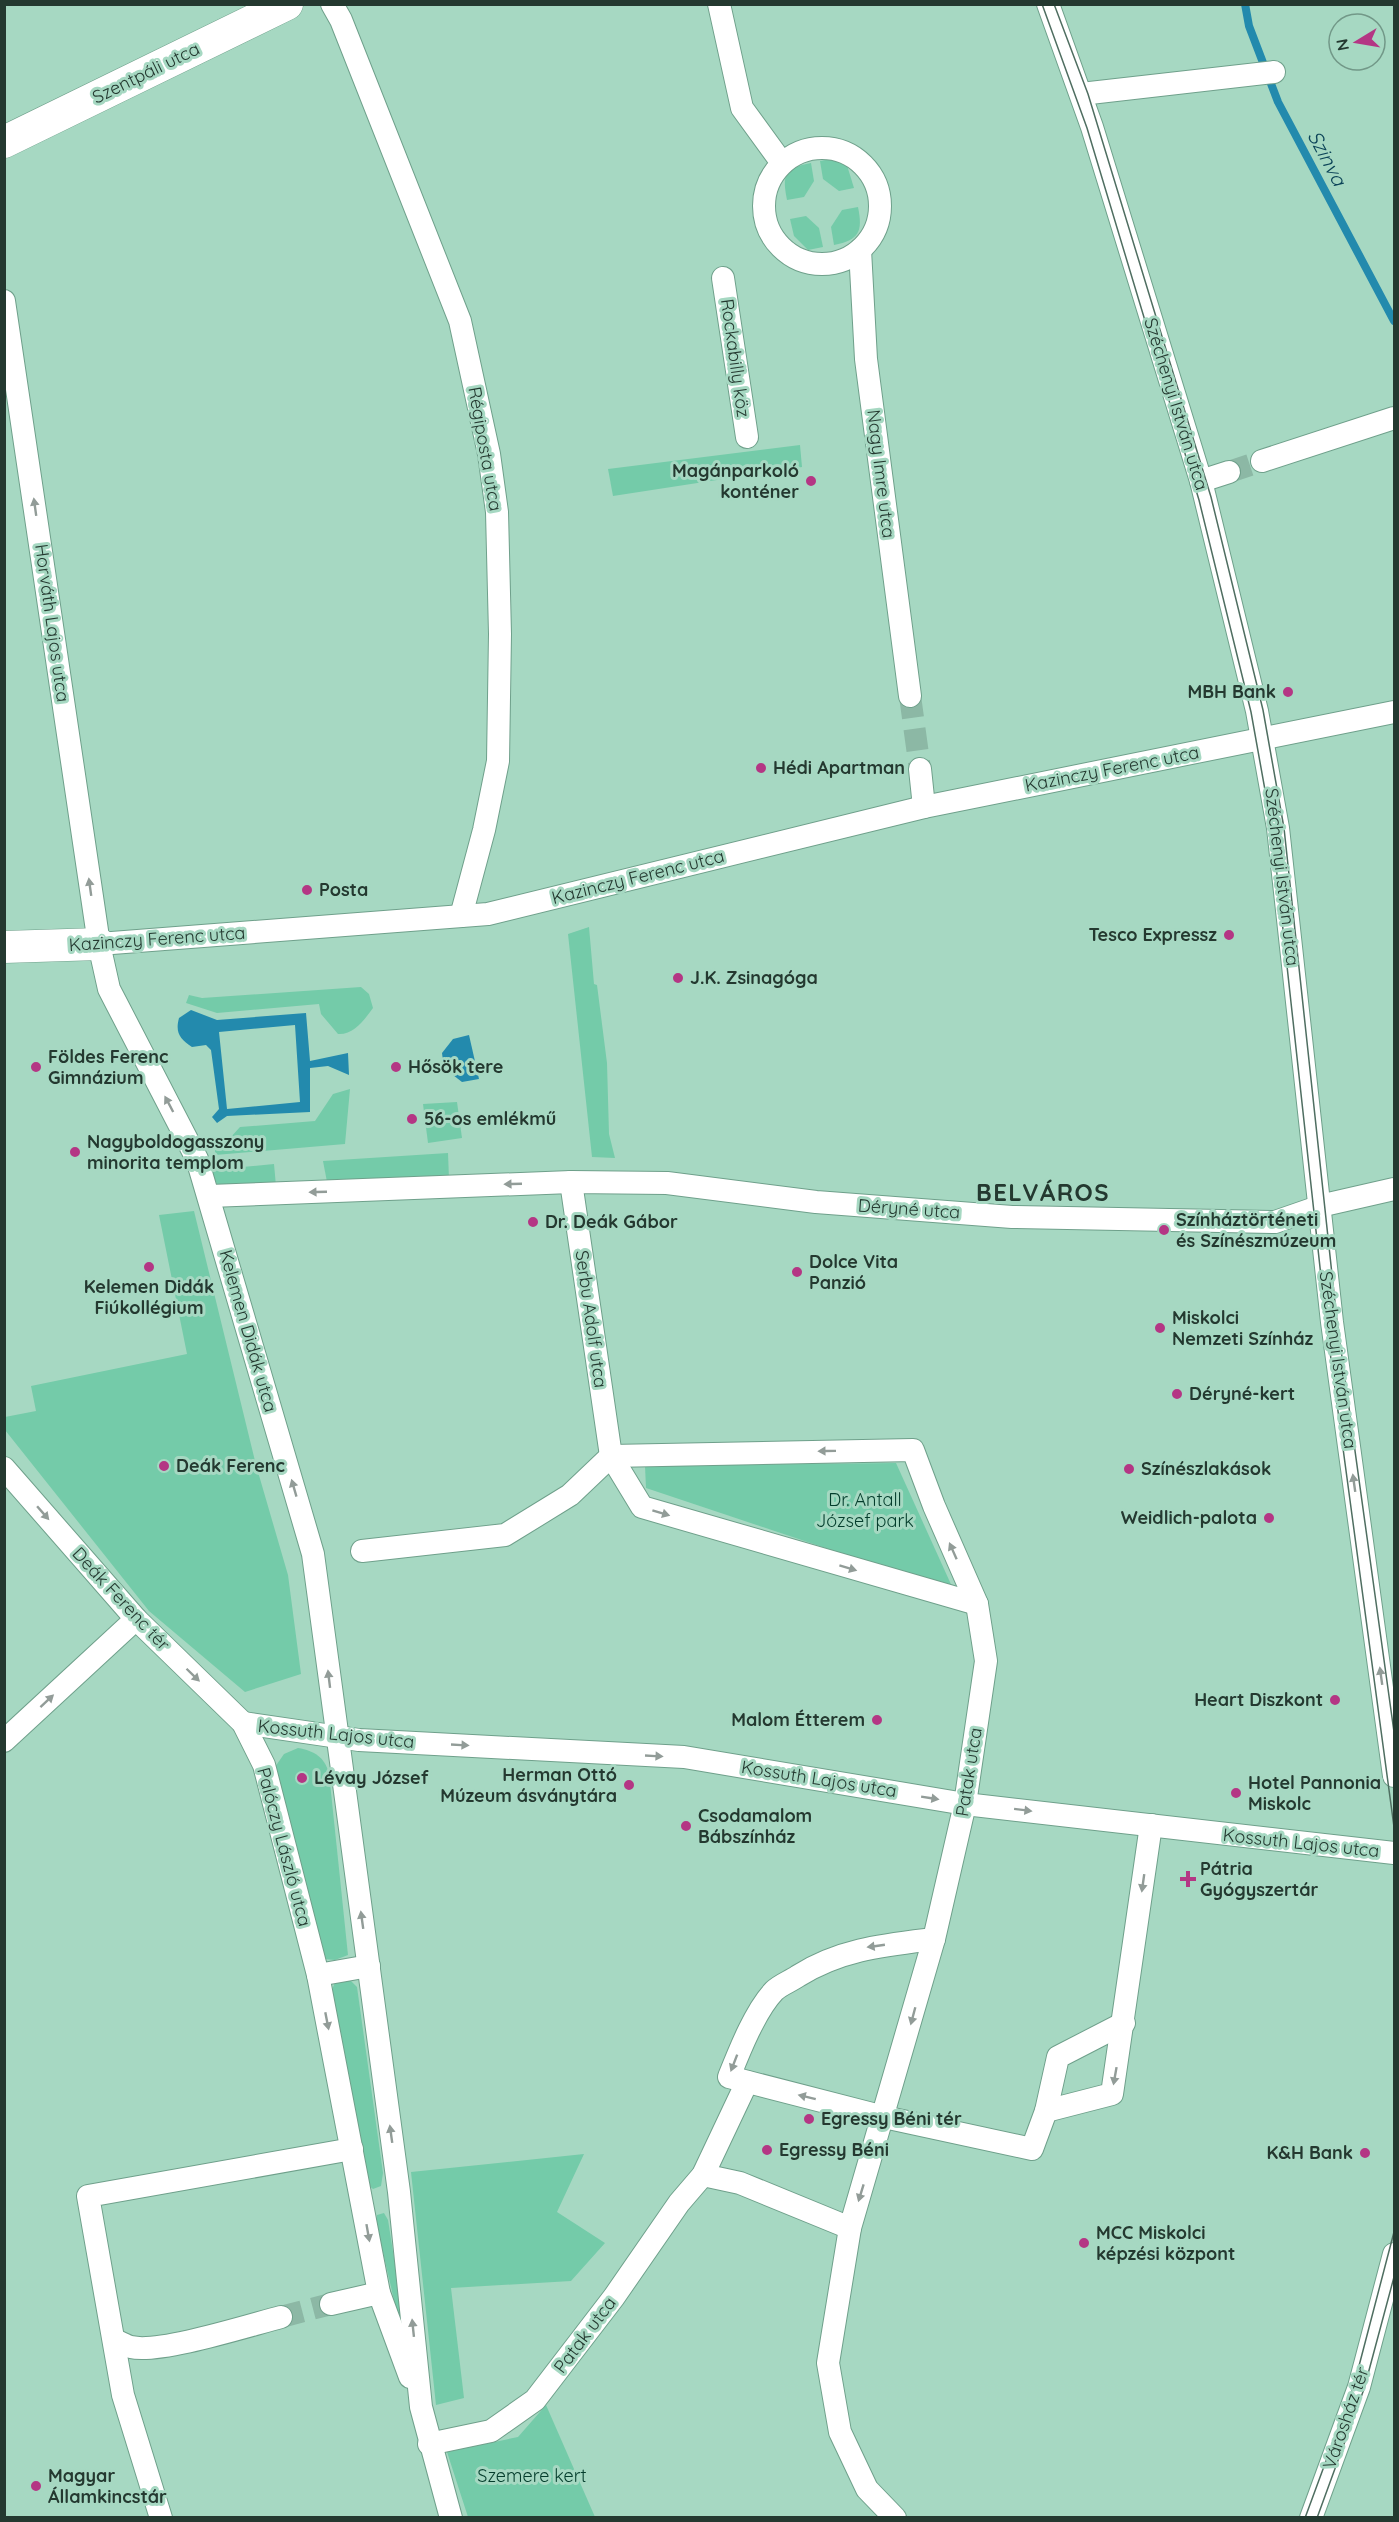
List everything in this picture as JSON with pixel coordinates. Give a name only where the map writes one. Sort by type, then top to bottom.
[{"type":"street","name":"Szentpáli utca","points":[[4,142],[287,4]]},
{"type":"street","name":"Régiposta utca","points":[[332,4],[341,21],[460,321],[490,466],[497,512],[500,634],[498,761],[484,830],[461,916]]},
{"type":"street","points":[[719,4],[742,108],[782,163]]},
{"type":"street","name":"Széchenyi István utca","points":[[1048,4],[1081,94],[1201,481],[1262,740],[1278,828],[1318,1207],[1395,1776]]},
{"type":"street","points":[[1081,94],[1274,72]]},
{"type":"street","points":[[820,148],[845,152],[860,161],[871,174],[878,189],[880,206],[878,223],[871,238],[860,250],[845,260],[829,264],[812,263],[797,258],[782,248],[771,233],[765,215],[765,196],[771,179],[782,163],[795,154],[820,148]]},
{"type":"street","name":"Nagy Imre utca","points":[[860,250],[866,359],[910,696]]},
{"type":"street","name":"Rockabilly köz","points":[[723,278],[747,437]]},
{"type":"street","name":"Horváth Lajos utca","points":[[4,301],[99,944]]},
{"type":"street","points":[[1262,461],[1395,418]]},
{"type":"street","points":[[1201,481],[1229,472]]},
{"type":"street","name":"Kazinczy Ferenc utca","points":[[4,947],[99,944],[488,914],[924,807],[1395,712]]},
{"type":"street","points":[[920,769],[924,807]]},
{"type":"street","name":"Kelemen Didák utca","points":[[99,944],[108,989],[197,1159],[210,1196],[313,1554],[336,1737]]},
{"type":"street","points":[[210,1196],[571,1182]]},
{"type":"street","name":"Déryné utca","points":[[571,1182],[667,1183],[816,1202],[1012,1217],[1275,1222],[1318,1207],[1395,1188]]},
{"type":"street","name":"Serbu Adolf utca","points":[[571,1182],[611,1456]]},
{"type":"street","points":[[362,1551],[504,1535],[570,1495],[611,1456],[913,1450],[934,1506],[977,1604]]},
{"type":"street","points":[[611,1456],[642,1507],[977,1604]]},
{"type":"street","name":"Deák Ferenc tér","points":[[4,1468],[136,1619],[243,1723]]},
{"type":"street","name":"Patak utca","points":[[895,2517],[867,2489],[840,2432],[828,2363],[850,2228],[934,1939],[965,1803],[986,1661],[977,1604]]},
{"type":"street","points":[[4,1741],[136,1619]]},
{"type":"street","name":"Kossuth Lajos utca","points":[[243,1723],[336,1737],[684,1757],[965,1803],[1395,1853]]},
{"type":"street","name":"Palóczy László utca","points":[[243,1723],[264,1765],[318,1975],[379,2294],[421,2407]]},
{"type":"street","name":"Palóczy László utca","points":[[336,1737],[399,2192],[421,2407],[429,2444],[451,2517]]},
{"type":"street","points":[[1046,2111],[1112,2094],[1124,2023],[1150,1826]]},
{"type":"street","points":[[934,1939],[869,1947],[843,1954],[818,1964],[775,1991],[742,2043],[729,2077],[884,2117],[1032,2149],[1046,2111],[1058,2058],[1124,2023]]},
{"type":"street","points":[[318,1975],[369,1966]]},
{"type":"street","name":"Patak utca","points":[[429,2444],[491,2431],[535,2400],[614,2297],[679,2203],[703,2175],[747,2082]]},
{"type":"street","points":[[161,2517],[123,2395],[88,2196],[352,2149]]},
{"type":"street","points":[[703,2175],[740,2183],[850,2228]]},
{"type":"street","points":[[362,2202],[399,2192]]},
{"type":"street","points":[[1386,2317],[1395,2254]]},
{"type":"street","points":[[331,2304],[379,2294]]},
{"type":"street","points":[[114,2340],[132,2348],[153,2347],[214,2335],[281,2317]]},
{"type":"street","name":"Városház tér","points":[[1311,2517],[1386,2317]]},
{"type":"green space","points":[[837,158],[846,162],[854,188],[839,191],[823,179],[820,161]]},
{"type":"green space","points":[[811,163],[814,181],[804,197],[787,200],[785,179],[787,174],[795,167]]},
{"type":"green space","points":[[858,207],[860,223],[857,234],[849,240],[834,245],[831,227],[842,210]]},
{"type":"green space","points":[[806,216],[819,228],[823,247],[808,250],[794,236],[790,219]]},
{"type":"green space","points":[[800,445],[802,467],[613,496],[608,469]]},
{"type":"green space","points":[[589,927],[594,984],[597,985],[607,1063],[609,1134],[615,1158],[592,1157],[568,934]]},
{"type":"green space","points":[[361,987],[369,994],[373,1008],[358,1026],[344,1034],[338,1034],[321,1014],[319,1004],[217,1013],[186,1003],[189,995],[202,998]]},
{"type":"green space","points":[[350,1089],[345,1144],[215,1155],[215,1140],[230,1138],[240,1127],[315,1121],[333,1094]]},
{"type":"green space","points":[[457,1102],[462,1138],[428,1143],[423,1104]]},
{"type":"green space","points":[[448,1153],[449,1179],[327,1182],[323,1161]]},
{"type":"green space","points":[[274,1164],[276,1186],[218,1186],[210,1170]]},
{"type":"green space","points":[[194,1211],[256,1465],[288,1575],[301,1674],[245,1692],[149,1611],[5,1430],[5,1417],[36,1411],[31,1386],[187,1354],[159,1215]]},
{"type":"green space","name":"Dr. Antall József park","points":[[896,1463],[954,1591],[646,1488],[645,1466]]},
{"type":"green space","points":[[298,1748],[318,1756],[329,1773],[348,1955],[335,1960],[324,1959],[275,1767],[284,1754]]},
{"type":"green space","points":[[349,1979],[357,1987],[383,2173],[381,2186],[373,2189],[367,2184],[331,1992],[336,1980]]},
{"type":"green space","points":[[584,2154],[557,2212],[605,2243],[571,2281],[451,2288],[464,2398],[436,2405],[411,2172]]},
{"type":"green space","points":[[384,2213],[388,2220],[407,2341],[403,2339],[376,2222],[377,2215]]},
{"type":"green space","name":"Szemere kert","points":[[546,2405],[595,2517],[468,2517],[447,2452],[518,2437]]},
{"type":"water","points":[[191,1010],[217,1020],[306,1013],[310,1061],[348,1053],[349,1075],[328,1066],[310,1068],[310,1112],[227,1116],[217,1123],[212,1117],[219,1109],[211,1050],[206,1045],[192,1047],[184,1041],[178,1032],[179,1018]],"holes":[[[295,1025],[300,1102],[227,1109],[219,1032]]]},
{"type":"water","points":[[469,1035],[479,1079],[462,1082],[444,1068],[442,1053],[453,1039]]},
{"type":"waterway","name":"Szinva","points":[[1245,4],[1249,26],[1278,102],[1394,321]]},
{"type":"tunnel","points":[[1229,472],[1262,461]]},
{"type":"tunnel","points":[[910,696],[920,769]]},
{"type":"tunnel","points":[[281,2317],[331,2304]]},
{"type":"tram line","points":[[1042,4],[1087,128],[1199,500],[1251,712],[1272,829],[1326,1322],[1394,1827]]},
{"type":"tram line","points":[[1054,4],[1088,94],[1211,497],[1263,710],[1284,828],[1337,1321],[1394,1732]]},
{"type":"tram line","points":[[1305,2518],[1354,2385],[1394,2232]]},
{"type":"tram line","points":[[1317,2518],[1364,2389],[1394,2277]]},
{"type":"place","name":"Magánparkoló konténer","points":[[811,481]]},
{"type":"place","name":"MBH Bank","points":[[1288,692]]},
{"type":"place","name":"Hédi Apartman","points":[[761,768]]},
{"type":"place","name":"Posta","points":[[307,890]]},
{"type":"place","name":"Tesco Expressz","points":[[1229,935]]},
{"type":"place","name":"J.K. Zsinagóga","points":[[678,978]]},
{"type":"place","name":"Földes Ferenc Gimnázium","points":[[36,1067]]},
{"type":"place","name":"Hősök tere","points":[[396,1067]]},
{"type":"place","name":"56-os emlékmű","points":[[412,1119]]},
{"type":"place","name":"Nagyboldogasszony minorita templom","points":[[75,1152]]},
{"type":"place","name":"Dr. Deák Gábor","points":[[533,1222]]},
{"type":"place","name":"Színháztörténeti és Színészmúzeum","points":[[1164,1230]]},
{"type":"place","name":"Kelemen Didák Fiúkollégium","points":[[149,1267]]},
{"type":"place","name":"Dolce Vita Panzió","points":[[797,1272]]},
{"type":"place","name":"Miskolci Nemzeti Színház","points":[[1160,1328]]},
{"type":"place","name":"Déryné-kert","points":[[1177,1394]]},
{"type":"place","name":"Deák Ferenc","points":[[164,1466]]},
{"type":"place","name":"Színészlakások","points":[[1129,1469]]},
{"type":"place","name":"Weidlich-palota","points":[[1269,1518]]},
{"type":"place","name":"Heart Diszkont","points":[[1335,1700]]},
{"type":"place","name":"Malom Étterem","points":[[877,1720]]},
{"type":"place","name":"Lévay József","points":[[302,1778]]},
{"type":"place","name":"Herman Ottó Múzeum ásványtára","points":[[629,1785]]},
{"type":"place","name":"Hotel Pannonia Miskolc","points":[[1236,1793]]},
{"type":"place","name":"Csodamalom Bábszínház","points":[[686,1826]]},
{"type":"place","name":"Pátria Gyógyszertár","points":[[1188,1879]]},
{"type":"place","name":"Egressy Béni tér","points":[[809,2119]]},
{"type":"place","name":"Egressy Béni","points":[[767,2150]]},
{"type":"place","name":"K&H Bank","points":[[1365,2153]]},
{"type":"place","name":"MCC Miskolci képzési központ","points":[[1084,2243]]},
{"type":"place","name":"Magyar Államkincstár","points":[[36,2486]]},
{"type":"district","name":"BELVÁROS","points":[[1043,1193]]}]
